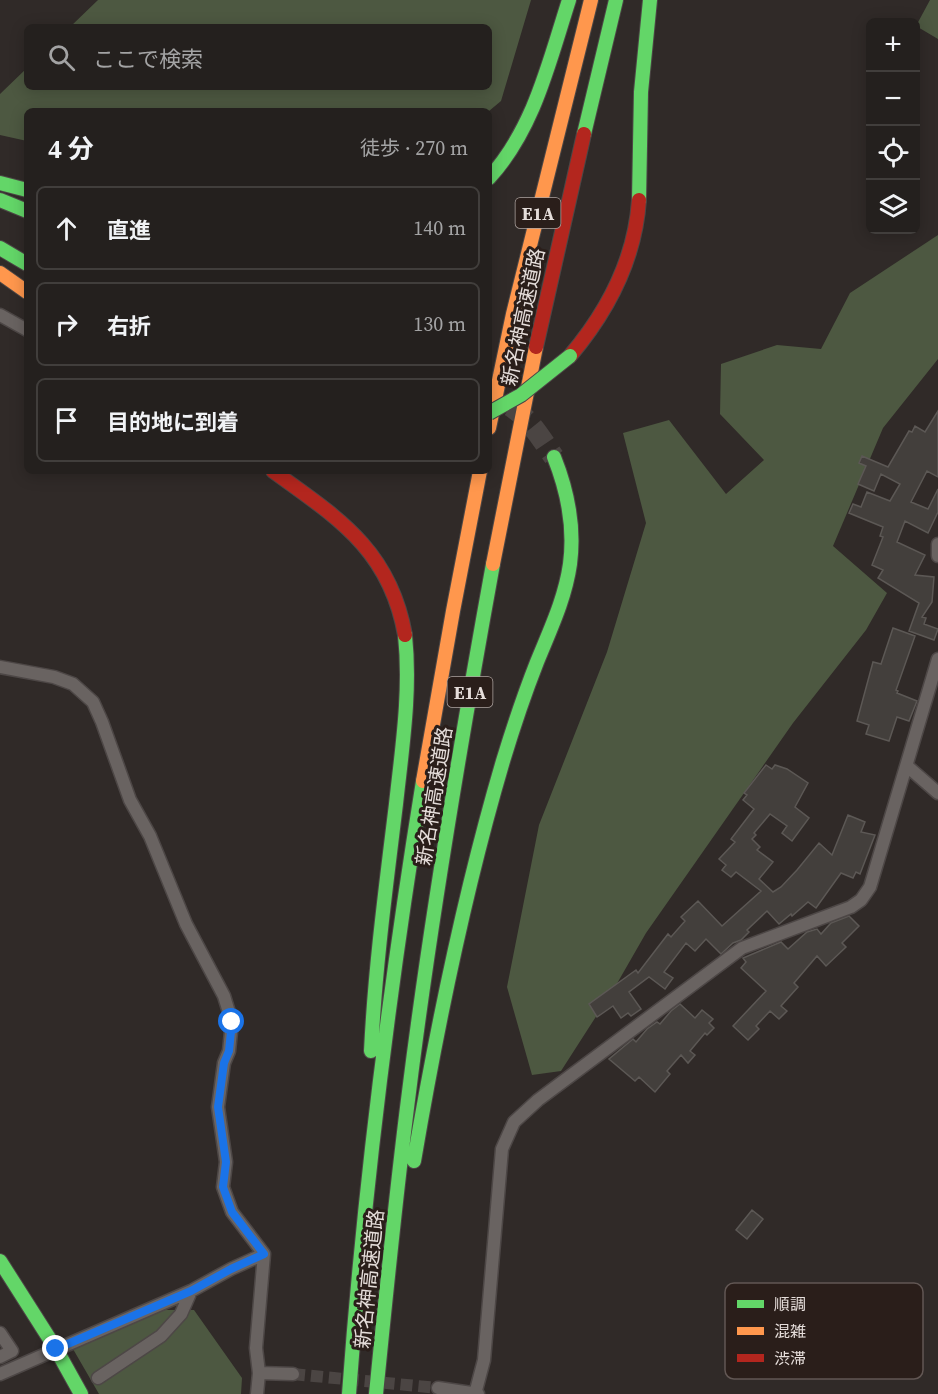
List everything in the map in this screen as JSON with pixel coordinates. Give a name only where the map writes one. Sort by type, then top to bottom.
[{"type":"highway","points":[[492,175],[509,155],[523,130],[569,0]]},
{"type":"highway","name":"新名神高速道路","points":[[492,414],[513,314],[591,0]]},
{"type":"highway","name":"新名神高速道路","points":[[378,1394],[409,1090],[467,709],[502,514],[542,320],[585,125],[616,0]]},
{"type":"highway","points":[[492,410],[522,395],[570,356],[590,334],[621,280],[631,251],[637,221],[641,71],[650,0]]},
{"type":"highway","points":[[0,183],[24,189]]},
{"type":"highway","points":[[0,200],[24,210]]},
{"type":"highway","points":[[0,248],[24,262]]},
{"type":"highway","points":[[0,273],[24,290]]},
{"type":"highway","points":[[378,1394],[433,1050],[457,931],[504,757],[563,595],[570,566],[571,510],[565,483],[554,457]]},
{"type":"highway","points":[[277,474],[349,528],[369,549],[384,571],[395,594],[403,619],[407,646],[407,708],[374,993],[356,1286]]},
{"type":"highway","name":"新名神高速道路","points":[[349,1394],[356,1286],[377,1098],[403,908],[435,705],[479,474]]},
{"type":"highway","points":[[0,1261],[56,1349],[81,1394]]},
{"type":"street","points":[[0,315],[24,328]]},
{"type":"street","points":[[938,544],[938,556]]},
{"type":"street","points":[[438,1388],[476,1393],[484,1360],[502,1149],[514,1122],[538,1100],[742,948],[851,907],[861,900],[870,887],[938,659]]},
{"type":"street","points":[[0,667],[54,677],[73,684],[93,702],[130,800],[150,836],[186,924],[224,996],[232,1022],[218,1107],[226,1162],[223,1187],[232,1212],[264,1254],[256,1348],[259,1373],[257,1394]]},
{"type":"street","points":[[907,766],[938,793]]},
{"type":"street","points":[[0,1374],[191,1291],[264,1254]]},
{"type":"street","points":[[98,1378],[160,1336],[181,1314],[191,1291]]},
{"type":"street","points":[[0,1333],[12,1351],[0,1357]]},
{"type":"street","points":[[259,1373],[293,1374]]},
{"type":"green space","points":[[98,0],[531,0],[501,101],[492,108],[24,108],[24,140],[0,135],[0,94],[24,71],[24,90],[492,90],[492,24],[73,24]]},
{"type":"green space","points":[[930,0],[938,0],[938,39],[920,28],[920,19]]},
{"type":"green space","points":[[938,235],[938,359],[883,428],[833,546],[887,593],[866,630],[793,723],[646,933],[615,987],[561,1071],[532,1075],[507,987],[539,825],[607,652],[646,523],[623,433],[669,420],[726,494],[764,460],[720,414],[721,364],[777,345],[821,349],[850,293]]},
{"type":"green space","points":[[152,1310],[194,1310],[242,1378],[241,1394],[99,1394],[73,1349]]},
{"type":"building","points":[[938,411],[938,477],[927,471],[911,502],[928,509],[938,489],[938,512],[928,533],[905,521],[897,542],[925,555],[915,575],[934,577],[932,602],[922,617],[926,618],[924,624],[938,629],[934,640],[909,631],[919,603],[878,578],[883,570],[872,565],[883,537],[880,536],[883,527],[849,513],[853,504],[861,507],[867,492],[890,501],[900,484],[881,474],[874,491],[858,484],[866,466],[859,463],[862,456],[888,467],[909,431],[912,432],[915,426],[925,432]]},
{"type":"building","points":[[893,628],[915,636],[896,690],[897,693],[917,701],[909,721],[897,717],[889,741],[866,734],[869,725],[857,721],[873,662],[881,664]]},
{"type":"building","points":[[766,765],[772,769],[775,765],[787,769],[808,783],[795,807],[809,818],[792,841],[782,833],[787,826],[770,814],[754,833],[756,835],[752,839],[760,847],[757,850],[773,862],[759,879],[773,892],[797,870],[819,843],[832,855],[848,815],[865,822],[861,832],[875,835],[860,874],[856,872],[853,878],[841,873],[816,908],[808,902],[779,924],[767,911],[747,930],[749,932],[741,940],[733,943],[721,954],[706,939],[695,951],[686,943],[664,972],[673,978],[665,989],[649,977],[629,992],[641,1009],[631,1016],[628,1013],[621,1018],[613,1006],[597,1017],[589,1004],[636,970],[638,973],[668,934],[671,937],[685,921],[681,917],[698,901],[722,926],[761,891],[736,872],[731,877],[722,870],[726,865],[719,859],[735,842],[731,839],[754,809],[743,800],[747,795],[744,793]]},
{"type":"building","points":[[849,916],[859,926],[842,943],[846,947],[826,966],[817,956],[794,983],[798,987],[781,1006],[787,1011],[779,1019],[770,1011],[756,1026],[759,1029],[748,1040],[733,1026],[766,991],[741,968],[746,962],[743,958],[781,942],[788,949],[807,932],[817,929],[821,934],[831,923]]},
{"type":"building","points":[[680,1004],[695,1018],[702,1010],[713,1019],[709,1023],[714,1028],[707,1035],[705,1033],[690,1051],[695,1055],[688,1063],[681,1055],[667,1071],[670,1074],[655,1092],[639,1077],[635,1081],[609,1059],[633,1039],[636,1042],[647,1029],[657,1022],[660,1024]]},
{"type":"building","points":[[752,1210],[763,1219],[747,1239],[736,1230]]},
{"type":"tunnel","points":[[510,406],[529,422],[554,457]]},
{"type":"tunnel","points":[[293,1374],[438,1388]]},
{"type":"traffic: fast","points":[[492,174],[505,159],[529,116],[547,71],[569,0]]},
{"type":"traffic: fast","points":[[584,134],[616,0]]},
{"type":"traffic: fast","points":[[639,200],[641,92],[650,0]]},
{"type":"traffic: fast","points":[[0,183],[24,189]]},
{"type":"traffic: fast","points":[[0,200],[24,210]]},
{"type":"traffic: fast","points":[[0,248],[24,262]]},
{"type":"traffic: fast","points":[[492,411],[521,395],[570,356]]},
{"type":"traffic: fast","points":[[414,1161],[452,960],[476,860],[503,761],[568,577],[571,523],[567,496],[554,457]]},
{"type":"traffic: fast","points":[[376,1394],[400,1168],[427,960],[458,762],[493,564]]},
{"type":"traffic: fast","points":[[371,1051],[378,958],[405,720],[407,678],[405,635]]},
{"type":"traffic: fast","points":[[349,1394],[362,1240],[379,1086],[423,781]]},
{"type":"traffic: fast","points":[[0,1261],[56,1349],[81,1394]]},
{"type":"traffic: slow","points":[[492,414],[513,314],[591,0]]},
{"type":"traffic: slow","points":[[0,273],[24,290]]},
{"type":"traffic: slow","points":[[493,564],[536,347]]},
{"type":"traffic: slow","points":[[423,781],[479,474]]},
{"type":"traffic: jam","points":[[536,347],[584,134]]},
{"type":"traffic: jam","points":[[570,356],[596,321],[617,284],[632,243],[639,200]]},
{"type":"traffic: jam","points":[[277,474],[339,521],[374,558],[398,605],[405,635]]},
{"type":"route","points":[[56,1349],[191,1291],[264,1254],[232,1212],[223,1187],[226,1162],[218,1107],[232,1022]]}]
